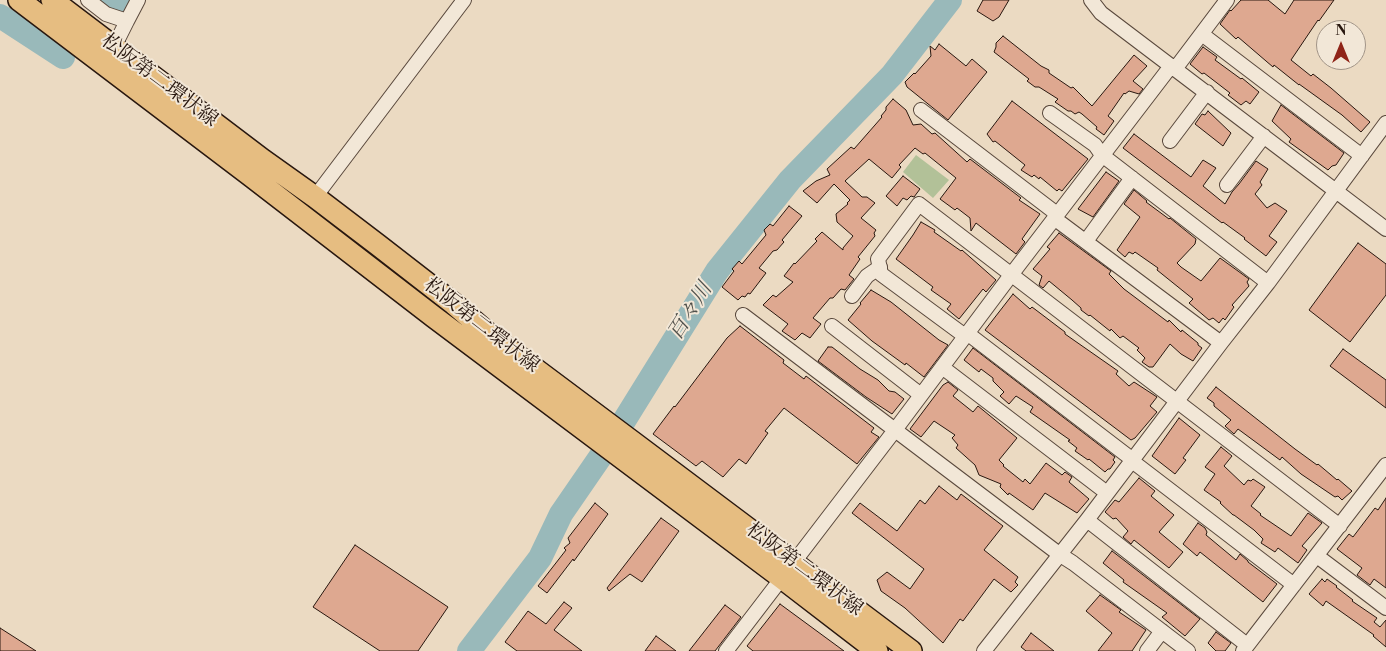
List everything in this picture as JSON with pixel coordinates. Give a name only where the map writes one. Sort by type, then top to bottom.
[{"type":"main road","name":"松阪第二環状線","points":[[19,0],[434,317],[595,426],[788,570],[911,651]]},
{"type":"main road","name":"松阪第二環状線","points":[[52,0],[263,160],[315,197],[454,304],[595,426]]},
{"type":"main road","name":"松阪第二環状線","points":[[788,570],[877,651]]},
{"type":"street","points":[[88,0],[106,14],[127,21]]},
{"type":"street","points":[[114,47],[138,0]]},
{"type":"street","points":[[315,197],[464,0]]},
{"type":"street","points":[[1091,0],[1101,13],[1386,229]]},
{"type":"street","points":[[726,651],[1102,155],[1227,0]]},
{"type":"street","points":[[1207,38],[1362,156]]},
{"type":"street","points":[[1170,141],[1206,92]]},
{"type":"street","points":[[920,110],[1086,241],[1221,343]]},
{"type":"street","points":[[1050,113],[1095,145],[1102,155],[1268,283]]},
{"type":"street","points":[[984,651],[1087,520],[1268,283],[1386,123]]},
{"type":"street","points":[[1227,185],[1264,136]]},
{"type":"street","points":[[1086,241],[1132,178]]},
{"type":"street","points":[[1294,585],[1132,460],[882,274],[878,258],[919,204],[1340,526]]},
{"type":"street","points":[[852,296],[867,276],[880,267]]},
{"type":"street","points":[[743,315],[1188,651]]},
{"type":"street","points":[[832,326],[922,394]]},
{"type":"street","points":[[942,367],[1107,493]]},
{"type":"street","points":[[1087,520],[1245,648],[1386,465]]},
{"type":"street","points":[[1317,556],[1386,608]]},
{"type":"street","points":[[1147,651],[1162,631]]},
{"type":"green space","points":[[916,155],[949,180],[933,198],[903,172]]},
{"type":"building","points":[[983,0],[1009,0],[999,17],[993,21],[977,11]]},
{"type":"building","points":[[1241,0],[1268,0],[1285,14],[1294,0],[1334,0],[1320,20],[1316,20],[1316,23],[1291,60],[1311,76],[1313,74],[1331,88],[1370,122],[1361,132],[1342,115],[1274,65],[1273,67],[1238,37],[1236,39],[1220,24]]},
{"type":"building","points":[[1003,36],[1041,66],[1049,70],[1049,73],[1071,88],[1073,87],[1092,106],[1134,55],[1147,66],[1133,81],[1143,89],[1139,94],[1129,91],[1124,93],[1108,116],[1114,121],[1104,135],[1082,114],[1068,111],[1055,102],[1058,99],[1039,87],[1035,87],[1027,81],[1029,79],[994,52],[996,43]]},
{"type":"building","points":[[939,44],[966,66],[972,59],[987,72],[948,120],[907,87],[905,82],[931,56],[930,46],[935,50]]},
{"type":"building","points":[[1203,47],[1217,57],[1215,60],[1259,92],[1250,104],[1246,101],[1241,105],[1228,95],[1230,93],[1190,64]]},
{"type":"building","points":[[893,99],[906,110],[913,125],[921,124],[932,134],[935,133],[967,162],[970,159],[1021,198],[1019,200],[1040,214],[1022,239],[1025,242],[1016,254],[976,223],[971,231],[970,218],[940,199],[956,178],[925,153],[923,154],[915,148],[899,165],[901,167],[892,178],[869,159],[845,181],[862,197],[867,197],[875,203],[861,218],[876,230],[875,236],[858,257],[860,259],[849,275],[854,279],[845,290],[841,289],[833,298],[830,298],[813,318],[821,324],[810,338],[802,333],[795,340],[782,331],[788,324],[763,305],[773,295],[776,297],[793,282],[784,276],[794,263],[817,241],[815,239],[822,232],[843,250],[853,236],[837,222],[836,214],[850,200],[834,184],[817,203],[803,191],[816,181],[830,175],[827,169],[851,147],[854,149],[882,117],[886,107]]},
{"type":"building","points":[[1012,101],[1088,159],[1062,191],[1059,189],[1057,191],[1040,177],[1039,179],[1034,175],[1032,177],[1021,170],[1025,165],[995,141],[993,142],[987,134]]},
{"type":"building","points":[[1281,105],[1344,153],[1336,165],[1328,170],[1289,142],[1291,139],[1272,121]]},
{"type":"building","points":[[1208,111],[1231,133],[1223,146],[1195,124],[1202,114],[1205,115]]},
{"type":"building","points":[[1134,134],[1191,177],[1203,160],[1216,168],[1203,186],[1225,204],[1256,161],[1268,169],[1260,182],[1262,185],[1255,194],[1267,208],[1275,203],[1287,211],[1269,236],[1277,242],[1266,256],[1245,238],[1222,223],[1123,148]]},
{"type":"building","points":[[1106,172],[1119,181],[1093,217],[1078,209]]},
{"type":"building","points":[[903,176],[920,189],[914,197],[911,196],[907,200],[903,198],[897,206],[886,196]]},
{"type":"building","points":[[1134,190],[1146,202],[1196,239],[1195,244],[1177,263],[1181,267],[1201,281],[1220,258],[1249,279],[1247,282],[1249,286],[1232,305],[1234,307],[1225,320],[1223,318],[1219,323],[1213,318],[1209,320],[1189,303],[1193,299],[1157,270],[1158,268],[1135,252],[1133,254],[1129,252],[1125,257],[1117,250],[1140,217],[1124,204]]},
{"type":"building","points":[[789,206],[802,216],[782,240],[784,242],[777,250],[773,251],[759,268],[766,273],[750,294],[748,293],[745,297],[742,296],[738,300],[722,287],[734,271],[732,269],[739,261],[742,264],[766,235],[764,230],[770,224],[773,226]]},
{"type":"building","points":[[921,222],[962,250],[996,280],[986,292],[983,289],[959,319],[947,309],[951,304],[931,290],[933,287],[896,259]]},
{"type":"building","points":[[1059,233],[1111,271],[1109,274],[1124,289],[1198,343],[1202,348],[1193,361],[1181,354],[1170,344],[1153,367],[1149,367],[1142,362],[1145,358],[1137,350],[1139,348],[1123,336],[1120,338],[1111,329],[1110,331],[1089,316],[1049,281],[1043,288],[1039,285],[1042,276],[1033,269],[1050,249],[1047,247]]},
{"type":"building","points":[[1358,243],[1386,264],[1386,295],[1350,342],[1309,310]]},
{"type":"building","points":[[871,290],[891,302],[948,345],[924,377],[872,341],[848,320]]},
{"type":"building","points":[[1013,294],[1030,309],[1032,307],[1065,332],[1065,334],[1118,371],[1116,374],[1129,386],[1134,382],[1157,397],[1150,406],[1157,412],[1135,438],[1131,440],[985,330]]},
{"type":"building","points":[[740,326],[784,360],[783,363],[804,379],[806,376],[874,428],[871,432],[879,437],[857,464],[784,408],[765,431],[768,433],[746,464],[739,459],[723,477],[702,461],[696,466],[653,434],[727,338]]},
{"type":"building","points":[[828,347],[832,347],[860,369],[878,380],[889,391],[895,392],[904,399],[892,414],[818,361]]},
{"type":"building","points":[[973,348],[1115,457],[1113,460],[1115,462],[1110,469],[1105,472],[1075,451],[1077,448],[1068,441],[1070,440],[1030,412],[1033,407],[1016,396],[1009,404],[1000,396],[1004,392],[993,381],[993,378],[981,369],[979,372],[964,360]]},
{"type":"building","points":[[1343,349],[1386,380],[1386,408],[1330,366]]},
{"type":"building","points":[[948,382],[958,390],[953,396],[973,412],[978,406],[1017,438],[999,460],[1003,466],[1023,482],[1025,479],[1030,484],[1046,463],[1062,475],[1065,472],[1072,477],[1069,482],[1089,499],[1077,513],[1045,493],[1033,510],[1009,493],[1008,495],[1000,487],[1001,484],[979,475],[975,465],[956,448],[958,445],[952,438],[955,435],[934,421],[921,437],[910,429],[943,385]]},
{"type":"building","points":[[1216,387],[1352,491],[1342,500],[1338,496],[1335,497],[1301,474],[1282,457],[1280,460],[1238,429],[1234,434],[1225,426],[1231,420],[1207,398]]},
{"type":"building","points":[[1179,418],[1200,435],[1183,458],[1186,460],[1175,474],[1152,456]]},
{"type":"building","points":[[1221,447],[1232,456],[1224,466],[1244,485],[1248,480],[1251,481],[1253,479],[1265,487],[1251,506],[1260,515],[1291,536],[1308,513],[1322,523],[1302,546],[1307,550],[1298,563],[1278,548],[1275,552],[1261,543],[1263,539],[1254,530],[1204,490],[1215,474],[1205,467]]},
{"type":"building","points":[[1139,478],[1155,491],[1151,496],[1174,515],[1159,532],[1183,552],[1169,568],[1134,540],[1131,544],[1123,537],[1128,531],[1116,518],[1113,519],[1105,512],[1115,500],[1119,502]]},
{"type":"building","points":[[939,486],[957,500],[961,494],[1003,526],[984,550],[1018,577],[1015,582],[1018,585],[1011,592],[994,579],[963,621],[960,619],[943,643],[905,608],[881,591],[877,580],[887,572],[910,589],[924,569],[852,513],[860,503],[897,531],[920,500],[925,504]]},
{"type":"building","points":[[1386,498],[1386,588],[1374,579],[1370,585],[1357,575],[1362,568],[1337,549],[1349,534],[1353,537],[1375,508],[1378,510]]},
{"type":"building","points":[[595,503],[608,514],[574,561],[573,559],[547,593],[538,586],[566,550],[564,548],[570,543],[568,538]]},
{"type":"building","points":[[661,518],[679,531],[642,582],[630,574],[609,591],[607,588]]},
{"type":"building","points":[[1198,523],[1205,528],[1206,535],[1236,560],[1240,554],[1277,584],[1263,602],[1200,552],[1197,556],[1183,544]]},
{"type":"building","points":[[355,545],[448,607],[418,651],[380,651],[313,607]]},
{"type":"building","points":[[1112,551],[1200,619],[1185,636],[1162,617],[1167,613],[1123,582],[1124,580],[1103,563]]},
{"type":"building","points":[[1322,579],[1325,582],[1327,579],[1337,586],[1352,601],[1377,618],[1374,622],[1380,627],[1386,620],[1386,647],[1374,635],[1326,601],[1323,606],[1309,594]]},
{"type":"building","points":[[1100,595],[1121,610],[1119,612],[1146,630],[1132,651],[1098,651],[1112,633],[1086,611]]},
{"type":"building","points":[[564,602],[572,608],[554,630],[582,651],[517,651],[505,642],[528,611],[546,624]]},
{"type":"building","points":[[780,604],[844,651],[753,651],[747,646]]},
{"type":"building","points":[[725,605],[741,617],[715,651],[689,651]]},
{"type":"building","points":[[0,628],[36,651],[0,651]]},
{"type":"building","points":[[1216,632],[1231,643],[1225,651],[1216,651],[1208,643]]},
{"type":"building","points":[[1031,633],[1054,651],[1026,651],[1021,647]]},
{"type":"building","points":[[656,636],[676,651],[645,651]]},
{"type":"waterway","points":[[110,7],[122,10],[126,0]]},
{"type":"waterway","name":"百々川","points":[[469,651],[540,558],[561,514],[614,437],[717,271],[790,180],[892,75],[950,0]]},
{"type":"waterway","points":[[0,16],[63,57]]}]
